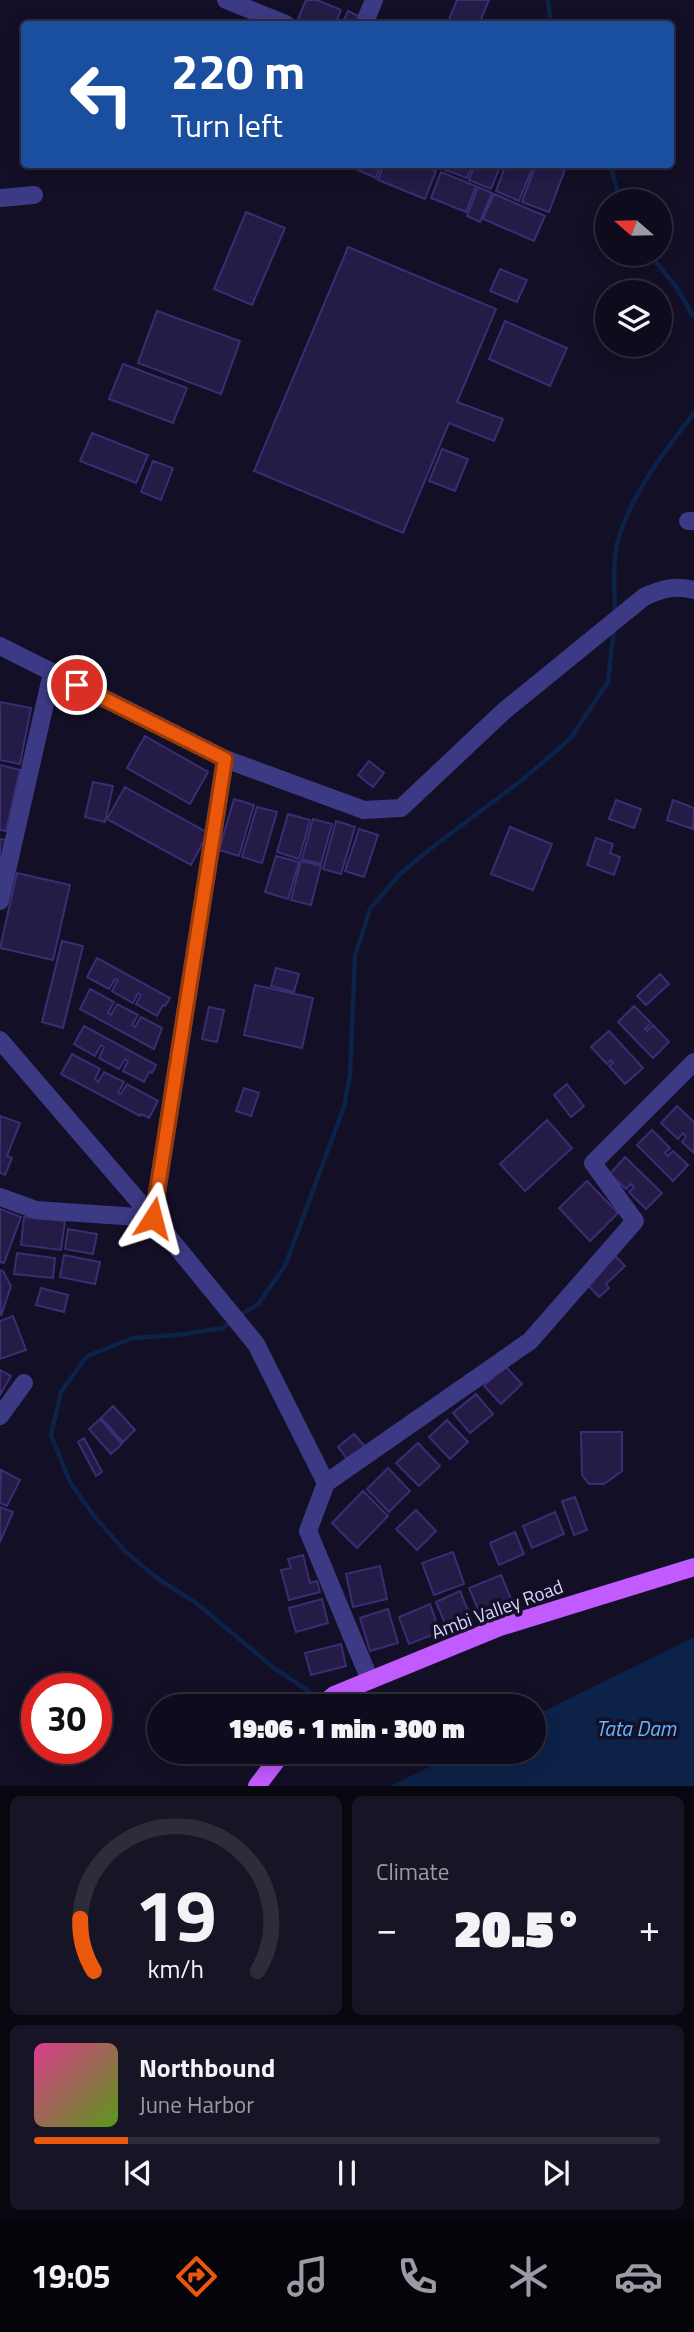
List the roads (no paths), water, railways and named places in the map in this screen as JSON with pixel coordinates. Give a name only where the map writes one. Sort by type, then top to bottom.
[{"type":"main road","name":"Ambi Valley Road","points":[[342,1694],[500,1627],[694,1567]]},
{"type":"main road","points":[[257,1786],[274,1764]]},
{"type":"street","points":[[226,0],[278,21]]},
{"type":"street","points":[[365,21],[374,0]]},
{"type":"street","points":[[0,198],[34,195]]},
{"type":"street","points":[[0,646],[225,759],[364,810],[401,808],[504,711],[644,597],[660,589],[683,587],[694,590]]},
{"type":"street","points":[[0,901],[52,673]]},
{"type":"street","points":[[153,1218],[225,759]]},
{"type":"street","points":[[0,1040],[153,1218],[256,1344],[326,1483]]},
{"type":"street","points":[[370,1680],[309,1531],[326,1483],[530,1341],[635,1221],[593,1163],[694,1062]]},
{"type":"street","points":[[0,1197],[36,1210],[153,1218]]},
{"type":"street","points":[[0,1416],[24,1383]]},
{"type":"water","name":"Tata Dam","points":[[694,1637],[694,1786],[390,1786],[435,1764],[546,1764],[546,1710]]},
{"type":"waterway","points":[[548,0],[551,21]]},
{"type":"waterway","points":[[611,168],[617,189]]},
{"type":"waterway","points":[[659,266],[694,317]]},
{"type":"waterway","points":[[615,615],[617,544],[630,508],[649,475],[694,413]]},
{"type":"waterway","points":[[238,1317],[258,1304],[285,1266],[344,1107],[350,1075],[355,956],[370,909],[400,874],[522,780],[570,739],[608,682],[614,628]]},
{"type":"waterway","points":[[231,1322],[223,1328],[133,1338],[87,1356],[61,1392],[51,1435],[70,1482],[94,1516],[126,1552],[157,1578],[196,1603],[274,1668],[312,1694]]}]
